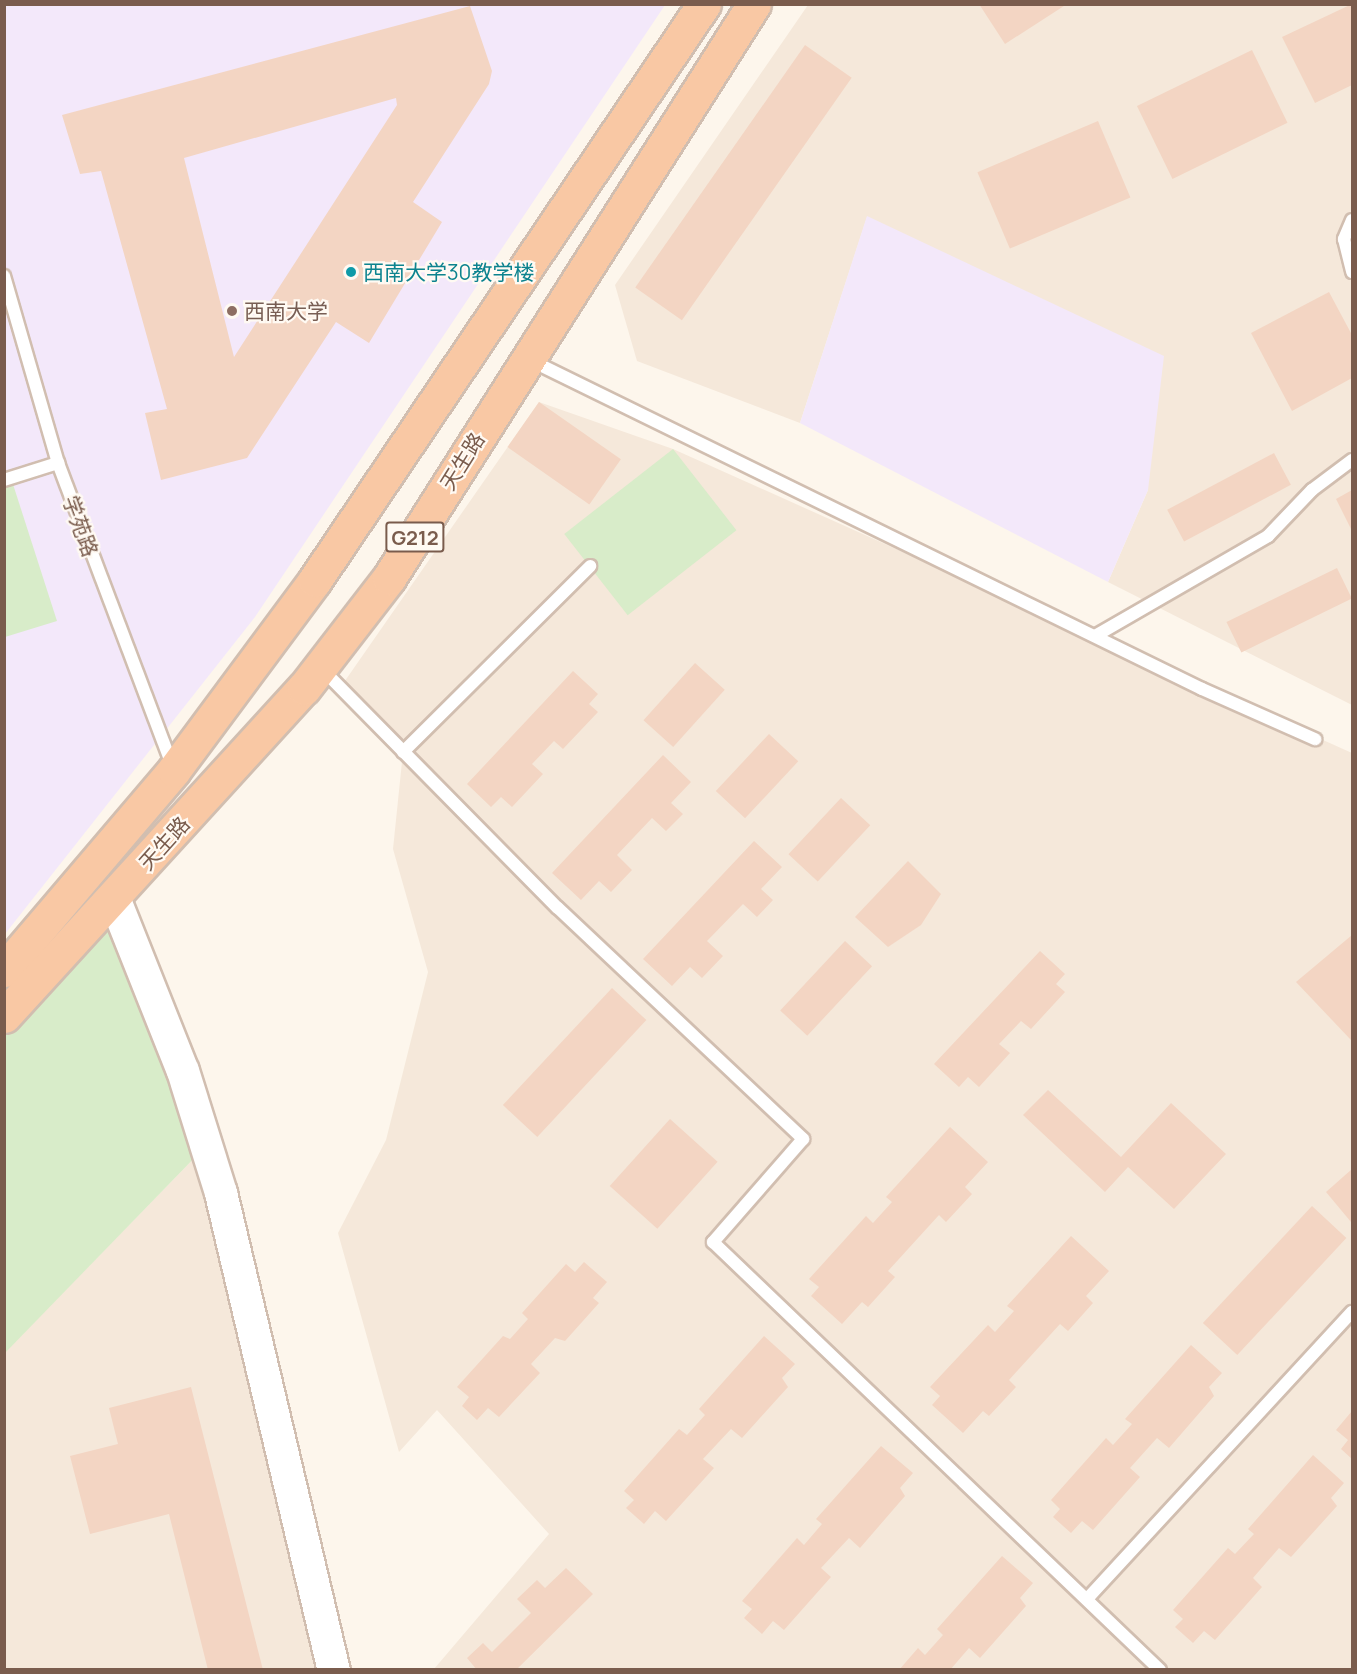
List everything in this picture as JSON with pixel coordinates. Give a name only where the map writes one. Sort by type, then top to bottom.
[{"type":"highway","name":"天生路","points":[[4,970],[174,770],[315,580],[704,4]]},
{"type":"highway","name":"天生路","points":[[4,1016],[114,898],[320,667],[389,578],[526,358],[753,4]]},
{"type":"street","points":[[114,898],[183,1071],[221,1194],[334,1670]]},
{"type":"lane","points":[[1353,220],[1344,239],[1353,272]]},
{"type":"lane","name":"学苑路","points":[[4,276],[58,463],[174,770]]},
{"type":"lane","points":[[526,358],[1095,636],[1315,739]]},
{"type":"lane","points":[[1095,636],[1268,536],[1321,482],[1353,459]]},
{"type":"lane","points":[[4,480],[58,463]]},
{"type":"lane","points":[[404,752],[590,566]]},
{"type":"lane","points":[[320,667],[558,908],[803,1139],[713,1242],[1160,1670]]},
{"type":"lane","points":[[1087,1599],[1353,1312]]},
{"type":"shaded area","name":"西南大学","points":[[5,5],[665,5],[255,617],[5,934]]},
{"type":"shaded area","points":[[808,5],[1352,5],[1352,705],[1108,582],[1148,490],[867,217],[800,423],[637,361],[615,285]]},
{"type":"shaded area","points":[[867,216],[1164,356],[1148,490],[1108,582],[800,423]]},
{"type":"shaded area","points":[[539,402],[673,449],[1352,753],[1352,1669],[434,1669],[549,1534],[437,1410],[399,1452],[338,1233],[386,1140],[428,972],[393,849],[403,752],[340,688]]},
{"type":"shaded area","points":[[205,1147],[334,1669],[5,1669],[4,1353]]},
{"type":"green space","points":[[673,449],[736,530],[628,615],[564,534]]},
{"type":"green space","points":[[11,478],[57,621],[5,637],[4,480]]},
{"type":"green space","points":[[114,898],[205,1147],[5,1353],[4,1016]]},
{"type":"building","points":[[979,4],[1067,4],[1005,44]]},
{"type":"building","points":[[1352,4],[1352,85],[1315,103],[1282,37]]},
{"type":"building","name":"西南大学30教学楼","points":[[470,6],[492,71],[489,84],[413,202],[442,222],[369,343],[336,322],[247,458],[161,480],[145,413],[167,409],[101,171],[80,174],[62,115]],"holes":[[[396,98],[397,105],[234,357],[184,158]]]},
{"type":"building","points":[[805,45],[852,78],[682,320],[635,287]]},
{"type":"building","points":[[1252,50],[1288,123],[1172,179],[1137,106]]},
{"type":"building","points":[[1098,121],[1130,197],[1010,249],[977,172]]},
{"type":"building","points":[[1329,292],[1352,335],[1352,378],[1292,411],[1251,333]]},
{"type":"building","points":[[539,402],[621,459],[589,504],[507,447]]},
{"type":"building","points":[[1274,453],[1291,485],[1184,542],[1167,510]]},
{"type":"building","points":[[1352,490],[1352,531],[1336,499]]},
{"type":"building","points":[[1337,568],[1352,599],[1241,652],[1226,622]]},
{"type":"building","points":[[695,663],[725,690],[673,747],[643,720]]},
{"type":"building","points":[[573,671],[598,694],[589,704],[598,712],[563,749],[554,741],[532,764],[543,774],[512,807],[501,797],[491,807],[467,784]]},
{"type":"building","points":[[769,734],[798,761],[745,818],[716,791]]},
{"type":"building","points":[[663,755],[691,782],[671,803],[683,814],[666,831],[652,818],[617,855],[632,870],[611,892],[599,881],[581,900],[552,873]]},
{"type":"building","points":[[841,798],[870,825],[818,882],[788,854]]},
{"type":"building","points":[[754,841],[782,867],[761,889],[773,900],[757,917],[743,904],[707,941],[723,956],[702,978],[690,967],[672,986],[643,959]]},
{"type":"building","points":[[908,861],[941,894],[921,925],[888,947],[855,917]]},
{"type":"building","points":[[1352,935],[1352,1039],[1351,1040],[1296,982]]},
{"type":"building","points":[[845,941],[872,966],[807,1036],[780,1010]]},
{"type":"building","points":[[1040,951],[1065,974],[1056,984],[1065,992],[1031,1029],[1021,1021],[999,1044],[1010,1053],[979,1087],[968,1077],[959,1087],[934,1064]]},
{"type":"building","points":[[612,988],[646,1020],[537,1137],[503,1105]]},
{"type":"building","points":[[1048,1090],[1121,1157],[1171,1103],[1226,1154],[1174,1209],[1128,1167],[1105,1192],[1023,1115]]},
{"type":"building","points":[[670,1119],[718,1162],[657,1229],[610,1186]]},
{"type":"building","points":[[950,1127],[988,1162],[965,1187],[972,1194],[946,1222],[939,1215],[888,1271],[895,1277],[868,1307],[862,1302],[842,1324],[811,1296],[819,1287],[809,1279],[866,1216],[873,1223],[892,1202],[886,1197]]},
{"type":"building","points":[[1352,1169],[1352,1221],[1351,1222],[1326,1192]]},
{"type":"building","points":[[1312,1206],[1346,1238],[1237,1355],[1203,1323]]},
{"type":"building","points":[[1071,1236],[1109,1271],[1086,1296],[1093,1303],[1068,1331],[1060,1324],[1009,1380],[1016,1387],[989,1416],[983,1411],[963,1433],[932,1405],[940,1396],[930,1387],[988,1325],[995,1332],[1014,1311],[1007,1306]]},
{"type":"building","points":[[584,1262],[607,1282],[593,1298],[599,1303],[565,1341],[555,1338],[531,1364],[540,1373],[499,1417],[488,1408],[477,1420],[462,1406],[469,1397],[457,1387],[503,1336],[510,1339],[528,1319],[522,1313],[566,1264],[575,1272]]},
{"type":"building","points":[[764,1336],[795,1364],[782,1378],[788,1387],[742,1438],[731,1429],[703,1459],[714,1468],[666,1521],[655,1511],[644,1524],[626,1508],[634,1500],[624,1491],[679,1429],[687,1435],[705,1415],[699,1409]]},
{"type":"building","points":[[1191,1345],[1222,1373],[1209,1387],[1214,1396],[1169,1448],[1157,1438],[1130,1468],[1140,1477],[1093,1530],[1082,1521],[1071,1533],[1053,1517],[1060,1509],[1051,1500],[1106,1438],[1113,1445],[1132,1424],[1125,1419]]},
{"type":"building","points":[[191,1387],[263,1670],[208,1670],[169,1514],[90,1534],[70,1456],[118,1444],[109,1408]]},
{"type":"building","points":[[1352,1411],[1352,1459],[1341,1449],[1348,1440],[1336,1430]]},
{"type":"building","points":[[881,1446],[913,1473],[900,1488],[905,1496],[860,1548],[849,1538],[821,1568],[831,1577],[784,1630],[773,1621],[762,1634],[744,1618],[752,1609],[742,1601],[797,1538],[804,1545],[822,1524],[816,1519]]},
{"type":"building","points":[[1313,1455],[1344,1483],[1331,1498],[1337,1506],[1291,1557],[1279,1548],[1253,1578],[1262,1587],[1215,1640],[1204,1631],[1193,1643],[1175,1627],[1183,1619],[1173,1610],[1228,1548],[1235,1554],[1254,1534],[1248,1529]]},
{"type":"building","points":[[1002,1556],[1033,1583],[1020,1598],[1026,1606],[980,1658],[969,1648],[950,1670],[899,1670],[918,1648],[925,1655],[943,1635],[937,1629]]},
{"type":"building","points":[[566,1568],[593,1594],[516,1670],[477,1670],[467,1658],[483,1643],[492,1652],[531,1613],[517,1599],[537,1580],[545,1588]]},
{"type":"place","name":"西南大学30教学楼","points":[[351,272]]},
{"type":"place","name":"西南大学","points":[[232,311]]}]
